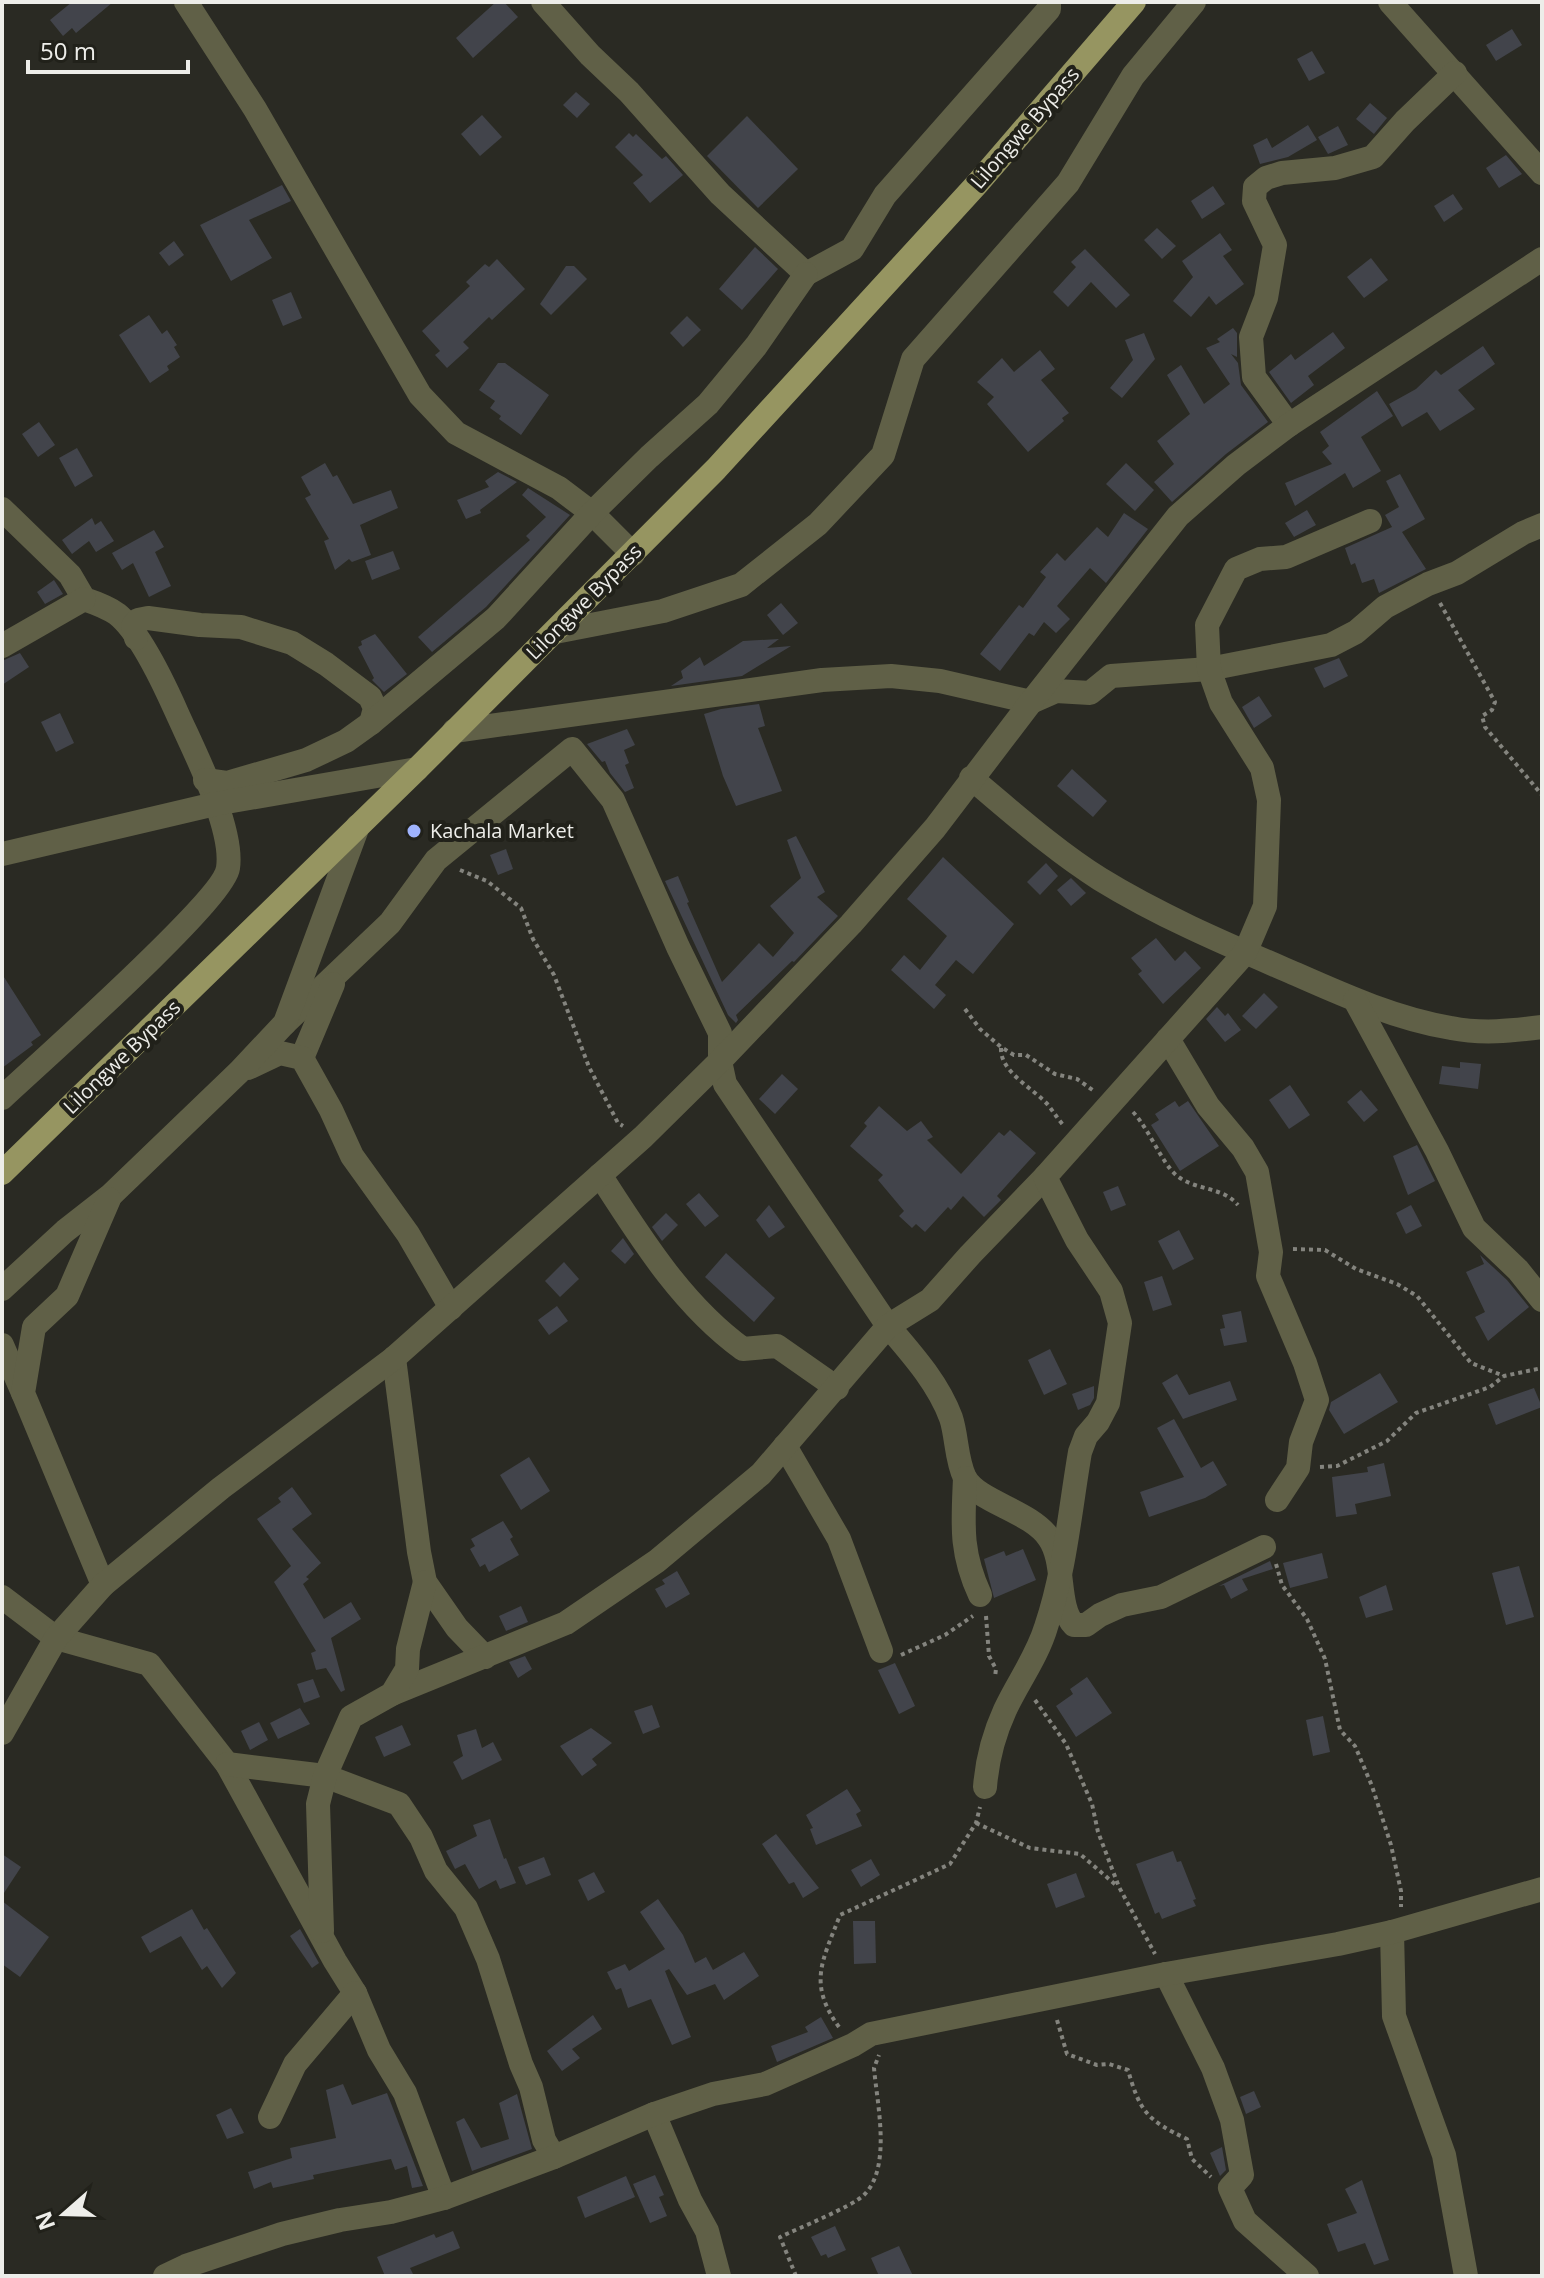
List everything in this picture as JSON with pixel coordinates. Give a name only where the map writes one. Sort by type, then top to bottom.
[{"type":"main road","name":"Lilongwe Bypass","points":[[2,1173],[417,769],[716,469],[977,184],[1134,2]]},
{"type":"street","points":[[186,2],[255,109],[420,395],[456,433],[559,488],[592,513],[633,554]]},
{"type":"street","points":[[543,2],[720,194],[806,274]]},
{"type":"street","points":[[205,780],[227,783],[306,760],[346,741],[496,618],[592,513],[708,404],[756,346],[806,274],[852,249],[885,195],[1049,9],[1049,2]]},
{"type":"street","points":[[555,632],[663,611],[741,585],[818,524],[883,455],[913,359],[1068,183],[1133,76],[1194,2]]},
{"type":"street","points":[[1390,2],[1542,173]]},
{"type":"street","points":[[1289,425],[1254,377],[1251,337],[1266,298],[1275,245],[1254,201],[1255,187],[1266,178],[1282,173],[1335,168],[1373,157],[1455,73]]},
{"type":"street","points":[[2,1733],[56,1638],[103,1585],[221,1488],[394,1358],[643,1137],[720,1061],[861,912],[935,828],[1178,516],[1236,465],[1289,425],[1542,259]]},
{"type":"street","points":[[2,509],[70,575],[84,599],[120,616],[136,638],[160,677],[215,804],[228,843],[228,872],[194,917],[2,1098]]},
{"type":"street","points":[[322,1935],[318,1804],[325,1776],[351,1717],[392,1694],[566,1623],[657,1561],[761,1474],[888,1326],[930,1300],[1045,1177],[1245,953],[1265,906],[1269,800],[1262,768],[1221,703],[1209,669],[1207,625],[1236,569],[1260,559],[1286,557],[1370,521]]},
{"type":"street","points":[[454,731],[822,680],[891,676],[940,681],[1031,702],[1056,691],[1090,693],[1111,676],[1209,669],[1331,645],[1356,632],[1385,607],[1428,584],[1457,573],[1542,525]]},
{"type":"street","points":[[2,646],[84,599]]},
{"type":"street","points":[[136,638],[133,626],[138,620],[148,618],[256,630],[292,643],[370,697],[375,708],[371,723]]},
{"type":"street","points":[[2,1289],[65,1231],[111,1195],[390,923],[436,860],[572,749],[613,800],[720,1033],[720,1061],[725,1084],[888,1326],[919,1362],[944,1402],[965,1478],[963,1533],[967,1568],[983,1601]]},
{"type":"street","points":[[2,854],[215,804],[417,769]]},
{"type":"street","points":[[971,778],[1034,831],[1099,878],[1161,913],[1245,953],[1355,1000],[1451,1028],[1494,1032],[1542,1027]]},
{"type":"street","points":[[285,1023],[358,826]]},
{"type":"street","points":[[302,1058],[337,974]]},
{"type":"street","points":[[1355,1000],[1437,1151],[1474,1228],[1518,1270],[1542,1300]]},
{"type":"street","points":[[1168,1039],[1208,1106],[1243,1148],[1257,1172],[1271,1252],[1268,1276],[1305,1363],[1317,1400],[1301,1442],[1298,1468],[1277,1500]]},
{"type":"street","points":[[239,1072],[280,1053],[302,1058],[352,1156],[408,1234],[451,1308]]},
{"type":"street","points":[[600,1175],[672,1278],[721,1333],[743,1349],[777,1346],[837,1388]]},
{"type":"street","points":[[985,1787],[987,1763],[1005,1710],[1046,1629],[1060,1571],[1080,1452],[1086,1436],[1108,1403],[1120,1323],[1111,1291],[1077,1240],[1045,1177]]},
{"type":"street","points":[[23,1393],[34,1327],[67,1296],[111,1195]]},
{"type":"street","points":[[2,1345],[103,1585]]},
{"type":"street","points":[[394,1358],[425,1582],[457,1628],[485,1657]]},
{"type":"street","points":[[785,1446],[839,1539],[881,1651]]},
{"type":"street","points":[[965,1478],[975,1489],[1039,1525],[1052,1541],[1067,1618],[1074,1625],[1086,1625],[1122,1605],[1161,1597],[1264,1547]]},
{"type":"street","points":[[392,1694],[407,1669],[408,1649],[425,1582]]},
{"type":"street","points":[[2,1597],[56,1638],[149,1664],[227,1764],[355,1993],[379,2050],[405,2093],[444,2198]]},
{"type":"street","points":[[227,1764],[325,1776],[399,1804],[421,1837],[436,1871],[466,1908],[488,1959],[531,2087],[544,2140],[554,2157]]},
{"type":"street","points":[[180,2273],[282,2234],[444,2198],[554,2157],[654,2114],[713,2094],[765,2084],[871,2034],[1166,1974],[1338,1944],[1542,1889]]},
{"type":"street","points":[[1396,1930],[1394,2016],[1424,2092],[1444,2155],[1466,2276]]},
{"type":"street","points":[[1166,1974],[1213,2068],[1232,2120],[1242,2175],[1230,2188],[1245,2221],[1307,2276]]},
{"type":"street","points":[[270,2117],[295,2064],[355,1993]]},
{"type":"street","points":[[654,2114],[690,2200],[707,2231],[719,2276]]},
{"type":"path","points":[[1428,584],[1495,702],[1492,710],[1482,716],[1485,727],[1542,795]]},
{"type":"path","points":[[436,860],[487,881],[521,908],[533,939],[554,975],[589,1067],[618,1123],[643,1137]]},
{"type":"path","points":[[965,1009],[980,1029],[1014,1055],[1026,1055],[1055,1074],[1077,1079],[1110,1101],[1128,1107],[1144,1124],[1175,1174],[1196,1186],[1233,1198],[1243,1210],[1268,1226],[1278,1241],[1291,1249],[1325,1250],[1356,1269],[1397,1284],[1417,1296],[1471,1363],[1504,1376]]},
{"type":"path","points":[[1001,1047],[1000,1054],[1015,1075],[1050,1107],[1054,1116],[1077,1139]]},
{"type":"path","points":[[1298,1468],[1337,1466],[1387,1441],[1416,1413],[1490,1387],[1504,1376],[1542,1368]]},
{"type":"path","points":[[1264,1547],[1273,1554],[1282,1585],[1307,1619],[1325,1659],[1340,1730],[1355,1746],[1372,1786],[1391,1845],[1401,1891],[1396,1930]]},
{"type":"path","points":[[881,1651],[902,1655],[945,1635],[983,1601]]},
{"type":"path","points":[[983,1601],[989,1656],[996,1669],[995,1679],[1004,1693],[1005,1710]]},
{"type":"path","points":[[1022,1680],[1066,1744],[1092,1804],[1098,1832],[1119,1887],[1166,1974]]},
{"type":"path","points":[[853,2045],[821,1997],[820,1969],[840,1915],[950,1864],[976,1823],[985,1787]]},
{"type":"path","points":[[976,1823],[1030,1848],[1080,1854],[1119,1887]]},
{"type":"path","points":[[1050,1998],[1067,2054],[1097,2065],[1109,2064],[1128,2070],[1136,2100],[1158,2125],[1187,2139],[1192,2159],[1217,2183],[1230,2188]]},
{"type":"path","points":[[796,2276],[780,2237],[863,2196],[874,2179],[881,2158],[874,2068],[889,2031]]},
{"type":"building","points":[[72,2],[113,2],[76,33],[72,28],[63,36],[50,20]]},
{"type":"building","points":[[496,2],[504,2],[518,17],[473,58],[456,38]]},
{"type":"building","points":[[1512,29],[1522,45],[1496,61],[1486,45]]},
{"type":"building","points":[[1312,51],[1325,73],[1309,81],[1297,59]]},
{"type":"building","points":[[576,92],[590,104],[577,118],[563,105]]},
{"type":"building","points":[[1370,103],[1387,118],[1374,134],[1356,119]]},
{"type":"building","points":[[482,115],[502,137],[480,156],[461,134]]},
{"type":"building","points":[[747,116],[798,169],[758,208],[707,156]]},
{"type":"building","points":[[1308,125],[1317,140],[1288,157],[1260,164],[1253,145],[1267,138],[1272,148]]},
{"type":"building","points":[[1338,126],[1348,145],[1328,154],[1318,137]]},
{"type":"building","points":[[629,133],[633,137],[636,134],[662,159],[666,156],[683,175],[650,203],[633,183],[643,175],[615,147]]},
{"type":"building","points":[[1506,155],[1522,174],[1499,188],[1486,168]]},
{"type":"building","points":[[282,185],[291,201],[249,220],[272,258],[231,281],[200,225]]},
{"type":"building","points":[[1213,186],[1225,204],[1202,219],[1191,201]]},
{"type":"building","points":[[1453,194],[1463,209],[1444,222],[1434,206]]},
{"type":"building","points":[[1157,228],[1176,246],[1162,259],[1144,240]]},
{"type":"building","points":[[1220,233],[1232,250],[1223,256],[1244,284],[1216,305],[1209,296],[1191,317],[1173,301],[1193,277],[1182,261]]},
{"type":"building","points":[[174,241],[184,255],[169,266],[159,253]]},
{"type":"building","points":[[755,247],[778,269],[742,310],[719,289]]},
{"type":"building","points":[[1085,249],[1130,295],[1116,308],[1091,282],[1068,307],[1053,292],[1076,267],[1071,262]]},
{"type":"building","points":[[1371,258],[1388,280],[1364,298],[1347,277]]},
{"type":"building","points":[[497,259],[525,289],[463,342],[469,348],[447,368],[435,355],[440,351],[422,331],[470,286],[466,282],[485,264],[489,267]]},
{"type":"building","points":[[566,266],[574,266],[587,279],[551,315],[540,304]]},
{"type":"building","points":[[291,292],[302,318],[283,326],[272,300]]},
{"type":"building","points":[[149,315],[162,334],[167,330],[177,345],[174,347],[180,357],[167,366],[169,370],[150,383],[119,335]]},
{"type":"building","points":[[687,316],[701,330],[683,347],[670,333]]},
{"type":"building","points":[[1233,328],[1237,333],[1237,357],[1231,354],[1238,363],[1241,385],[1268,422],[1172,502],[1154,482],[1174,464],[1157,441],[1190,414],[1167,375],[1181,365],[1204,404],[1230,384],[1206,348],[1220,342],[1217,339]]},
{"type":"building","points":[[1333,332],[1345,348],[1308,376],[1314,385],[1291,403],[1269,372],[1291,354],[1295,360]]},
{"type":"building","points":[[1144,333],[1155,359],[1122,398],[1110,388],[1133,360],[1125,340]]},
{"type":"building","points":[[1483,346],[1495,364],[1458,390],[1475,409],[1440,431],[1427,412],[1402,427],[1389,404],[1416,389],[1436,370],[1441,375]]},
{"type":"building","points":[[1040,350],[1055,369],[1041,380],[1069,413],[1028,452],[987,404],[994,397],[977,382],[1002,358],[1014,372]]},
{"type":"building","points":[[498,363],[505,363],[549,395],[521,435],[499,419],[501,416],[490,408],[495,401],[479,390]]},
{"type":"building","points":[[1377,391],[1393,416],[1361,437],[1381,471],[1353,488],[1345,473],[1295,506],[1285,483],[1332,464],[1322,452],[1329,446],[1320,432]]},
{"type":"building","points":[[39,422],[55,445],[38,457],[22,434]]},
{"type":"building","points":[[77,448],[93,476],[75,487],[59,458]]},
{"type":"building","points":[[325,463],[333,477],[337,475],[353,504],[391,490],[398,508],[360,525],[371,555],[352,562],[349,559],[335,570],[324,541],[329,539],[305,498],[311,495],[301,477]]},
{"type":"building","points":[[1126,463],[1154,490],[1135,511],[1106,484]]},
{"type":"building","points":[[498,472],[517,482],[480,510],[481,513],[466,519],[457,500],[489,487],[485,481]]},
{"type":"building","points":[[1400,474],[1425,519],[1402,532],[1426,569],[1379,593],[1374,579],[1362,583],[1355,563],[1351,565],[1345,548],[1392,527],[1385,515],[1399,507],[1386,481]]},
{"type":"building","points":[[528,488],[570,515],[486,607],[432,652],[418,637],[530,540],[526,536],[546,517],[522,495]]},
{"type":"building","points":[[1307,510],[1316,525],[1294,537],[1285,523]]},
{"type":"building","points":[[1124,513],[1148,529],[1106,583],[1090,568],[1057,606],[1070,619],[1056,633],[1044,622],[1034,636],[1029,633],[1000,671],[980,654],[1019,605],[1023,608],[1046,577],[1040,572],[1057,553],[1065,561],[1097,527],[1108,537]]},
{"type":"building","points":[[92,518],[95,525],[101,521],[114,541],[96,552],[89,541],[72,554],[62,540]]},
{"type":"building","points":[[154,530],[164,547],[155,552],[171,586],[149,597],[133,563],[122,570],[112,553]]},
{"type":"building","points":[[393,551],[400,569],[372,580],[365,561]]},
{"type":"building","points":[[54,580],[63,594],[45,604],[37,592]]},
{"type":"building","points":[[781,603],[798,623],[783,635],[767,615]]},
{"type":"building","points":[[375,634],[407,674],[384,692],[372,680],[374,678],[358,647],[362,645],[361,641]]},
{"type":"building","points":[[779,639],[767,648],[791,646],[742,676],[671,686],[683,678],[681,671],[700,657],[704,666],[743,641]]},
{"type":"building","points":[[20,653],[29,667],[2,685],[2,661]]},
{"type":"building","points":[[1339,658],[1348,676],[1324,688],[1314,668]]},
{"type":"building","points":[[1259,696],[1272,716],[1254,728],[1242,707]]},
{"type":"building","points":[[759,704],[765,726],[758,728],[782,791],[736,806],[723,776],[704,714]]},
{"type":"building","points":[[60,713],[74,743],[56,752],[41,722]]},
{"type":"building","points":[[627,729],[635,745],[624,750],[629,763],[625,765],[634,788],[625,792],[605,761],[602,762],[587,744]]},
{"type":"building","points":[[1072,769],[1107,801],[1093,817],[1057,786]]},
{"type":"building","points":[[796,836],[825,892],[817,897],[838,916],[736,1015],[736,1023],[728,1015],[665,881],[678,876],[722,982],[759,943],[773,957],[794,933],[770,906],[801,878],[787,840]]},
{"type":"building","points":[[506,849],[513,869],[498,875],[490,855]]},
{"type":"building","points":[[943,857],[1014,924],[973,974],[956,960],[935,985],[946,995],[934,1009],[891,970],[904,955],[920,970],[947,936],[907,899]]},
{"type":"building","points":[[1046,863],[1058,876],[1040,895],[1027,882]]},
{"type":"building","points":[[1071,878],[1086,893],[1071,906],[1057,890]]},
{"type":"building","points":[[1156,938],[1175,961],[1185,951],[1201,968],[1163,1004],[1138,974],[1142,971],[1131,958]]},
{"type":"building","points":[[2,974],[41,1035],[31,1042],[33,1045],[2,1068]]},
{"type":"building","points":[[1264,993],[1278,1007],[1256,1029],[1242,1016]]},
{"type":"building","points":[[1217,1007],[1225,1016],[1228,1013],[1241,1030],[1225,1042],[1206,1019]]},
{"type":"building","points":[[1460,1062],[1481,1064],[1478,1089],[1439,1084],[1442,1066],[1460,1068]]},
{"type":"building","points":[[782,1074],[798,1089],[775,1114],[759,1099]]},
{"type":"building","points":[[1290,1085],[1310,1115],[1289,1129],[1269,1100]]},
{"type":"building","points":[[1361,1090],[1378,1110],[1364,1122],[1347,1102]]},
{"type":"building","points":[[1175,1101],[1179,1107],[1188,1101],[1219,1146],[1180,1171],[1151,1125],[1159,1120],[1155,1114]]},
{"type":"building","points":[[879,1106],[907,1131],[921,1121],[933,1137],[927,1140],[961,1174],[999,1132],[1004,1136],[1010,1130],[1036,1153],[997,1196],[1001,1200],[984,1217],[963,1196],[925,1232],[916,1224],[912,1228],[899,1216],[904,1211],[878,1180],[883,1175],[850,1146]]},
{"type":"building","points":[[1417,1145],[1435,1181],[1408,1195],[1393,1156]]},
{"type":"building","points":[[1118,1186],[1126,1205],[1111,1211],[1103,1192]]},
{"type":"building","points":[[699,1193],[719,1216],[705,1227],[686,1204]]},
{"type":"building","points":[[769,1205],[785,1227],[769,1238],[756,1220]]},
{"type":"building","points":[[1411,1205],[1422,1226],[1406,1234],[1396,1213]]},
{"type":"building","points":[[666,1213],[678,1225],[662,1241],[652,1227]]},
{"type":"building","points":[[1179,1230],[1194,1259],[1173,1270],[1158,1241]]},
{"type":"building","points":[[623,1238],[634,1254],[625,1264],[611,1251]]},
{"type":"building","points":[[726,1253],[775,1298],[754,1322],[705,1277]]},
{"type":"building","points":[[1480,1255],[1507,1280],[1529,1307],[1488,1341],[1475,1317],[1485,1312],[1466,1272],[1484,1264]]},
{"type":"building","points":[[564,1262],[579,1279],[560,1297],[545,1281]]},
{"type":"building","points":[[1162,1276],[1172,1305],[1153,1311],[1144,1282]]},
{"type":"building","points":[[557,1306],[568,1321],[549,1335],[538,1320]]},
{"type":"building","points":[[1241,1311],[1247,1342],[1224,1346],[1220,1329],[1225,1328],[1222,1315]]},
{"type":"building","points":[[1050,1349],[1067,1384],[1044,1395],[1028,1360]]},
{"type":"building","points":[[1380,1373],[1398,1402],[1344,1434],[1329,1410],[1331,1402]]},
{"type":"building","points":[[1177,1374],[1189,1395],[1230,1381],[1237,1400],[1183,1419],[1162,1383]]},
{"type":"building","points":[[1094,1386],[1094,1398],[1090,1405],[1078,1410],[1072,1394]]},
{"type":"building","points":[[1534,1388],[1542,1407],[1496,1425],[1488,1404]]},
{"type":"building","points":[[1174,1419],[1201,1468],[1213,1461],[1227,1485],[1205,1498],[1149,1517],[1140,1492],[1184,1477],[1157,1428]]},
{"type":"building","points":[[529,1457],[550,1491],[521,1510],[500,1475]]},
{"type":"building","points":[[1384,1463],[1391,1496],[1355,1504],[1357,1514],[1336,1517],[1332,1477],[1368,1472],[1367,1467]]},
{"type":"building","points":[[292,1487],[312,1514],[292,1529],[321,1563],[303,1584],[324,1619],[351,1602],[361,1619],[331,1638],[345,1690],[341,1692],[326,1668],[316,1670],[311,1653],[316,1651],[274,1582],[291,1566],[257,1519],[281,1502],[278,1498]]},
{"type":"building","points":[[503,1521],[519,1555],[489,1572],[485,1564],[480,1567],[470,1549],[475,1546],[471,1539]]},
{"type":"building","points":[[1023,1549],[1036,1580],[994,1598],[984,1559],[1004,1551],[1006,1556]]},
{"type":"building","points":[[1322,1553],[1328,1578],[1290,1588],[1283,1563]]},
{"type":"building","points":[[1270,1561],[1273,1569],[1242,1579],[1248,1590],[1231,1599],[1224,1585],[1219,1586]]},
{"type":"building","points":[[1519,1566],[1534,1617],[1506,1625],[1492,1573]]},
{"type":"building","points":[[677,1571],[690,1594],[666,1608],[655,1589],[665,1584],[662,1580]]},
{"type":"building","points":[[1386,1585],[1393,1610],[1366,1618],[1359,1597]]},
{"type":"building","points":[[521,1606],[528,1622],[506,1631],[499,1616]]},
{"type":"building","points":[[525,1656],[532,1669],[518,1678],[509,1662]]},
{"type":"building","points":[[895,1663],[915,1706],[899,1714],[878,1670]]},
{"type":"building","points":[[1087,1677],[1112,1713],[1076,1737],[1056,1706],[1073,1694],[1070,1689]]},
{"type":"building","points":[[313,1679],[320,1697],[304,1703],[297,1684]]},
{"type":"building","points":[[652,1705],[660,1727],[643,1734],[634,1711]]},
{"type":"building","points":[[300,1708],[310,1724],[278,1739],[270,1723]]},
{"type":"building","points":[[1323,1716],[1330,1752],[1313,1756],[1306,1720]]},
{"type":"building","points":[[259,1722],[268,1740],[250,1750],[241,1731]]},
{"type":"building","points":[[402,1725],[411,1745],[384,1757],[375,1737]]},
{"type":"building","points":[[591,1728],[612,1743],[592,1759],[597,1765],[582,1776],[560,1746]]},
{"type":"building","points":[[476,1729],[482,1748],[493,1742],[502,1760],[462,1780],[453,1762],[463,1756],[457,1735]]},
{"type":"building","points":[[847,1789],[861,1811],[856,1814],[862,1826],[816,1845],[810,1829],[813,1828],[806,1815]]},
{"type":"building","points":[[490,1819],[516,1883],[500,1889],[496,1880],[479,1889],[465,1864],[455,1869],[446,1851],[477,1836],[473,1825]]},
{"type":"building","points":[[776,1834],[819,1888],[803,1898],[794,1882],[789,1884],[762,1844]]},
{"type":"building","points":[[1173,1851],[1177,1862],[1181,1861],[1196,1906],[1162,1919],[1159,1912],[1155,1914],[1136,1864]]},
{"type":"building","points":[[2,1854],[21,1867],[2,1896]]},
{"type":"building","points":[[544,1857],[551,1875],[526,1885],[518,1867]]},
{"type":"building","points":[[871,1859],[880,1875],[861,1887],[851,1870]]},
{"type":"building","points":[[594,1872],[605,1892],[588,1901],[578,1880]]},
{"type":"building","points":[[1076,1873],[1085,1897],[1056,1908],[1047,1884]]},
{"type":"building","points":[[658,1899],[683,1935],[695,1963],[706,1957],[713,1970],[744,1952],[759,1976],[724,2000],[715,1984],[687,1995],[669,1969],[665,1971],[691,2037],[672,2045],[651,1999],[628,2008],[621,1988],[616,1990],[607,1972],[625,1964],[629,1971],[665,1949],[640,1912]]},
{"type":"building","points":[[2,1901],[49,1937],[20,1977],[2,1964]]},
{"type":"building","points":[[192,1909],[236,1973],[222,1988],[207,1966],[202,1970],[181,1936],[150,1953],[141,1937]]},
{"type":"building","points":[[853,1921],[875,1921],[876,1963],[854,1964]]},
{"type":"building","points":[[300,1929],[319,1963],[312,1968],[290,1936]]},
{"type":"building","points":[[593,2015],[602,2029],[572,2049],[580,2058],[562,2071],[547,2051]]},
{"type":"building","points":[[821,2017],[833,2038],[777,2062],[771,2046],[808,2032],[805,2027]]},
{"type":"building","points":[[343,2084],[352,2105],[387,2093],[423,2186],[412,2188],[407,2166],[395,2170],[391,2159],[313,2175],[314,2179],[273,2188],[271,2182],[254,2189],[248,2172],[292,2158],[290,2148],[336,2138],[326,2090]]},
{"type":"building","points":[[1254,2091],[1261,2107],[1246,2114],[1240,2097]]},
{"type":"building","points":[[517,2094],[532,2149],[472,2171],[456,2122],[464,2118],[481,2148],[509,2139],[499,2103]]},
{"type":"building","points":[[231,2108],[244,2133],[227,2139],[216,2115]]},
{"type":"building","points":[[1222,2147],[1226,2170],[1220,2176],[1210,2153]]},
{"type":"building","points":[[655,2175],[664,2195],[659,2197],[667,2216],[650,2223],[633,2184]]},
{"type":"building","points":[[626,2176],[635,2197],[585,2218],[577,2197]]},
{"type":"building","points":[[1362,2180],[1389,2260],[1374,2265],[1365,2243],[1338,2252],[1327,2224],[1357,2213],[1345,2189]]},
{"type":"building","points":[[835,2226],[846,2250],[828,2258],[826,2254],[821,2256],[811,2237]]},
{"type":"building","points":[[453,2231],[460,2248],[410,2268],[414,2276],[385,2276],[377,2257],[434,2234],[436,2238]]},
{"type":"building","points":[[899,2246],[913,2276],[879,2276],[871,2258]]},
{"type":"place","name":"Kachala Market","points":[[414,831]]}]
